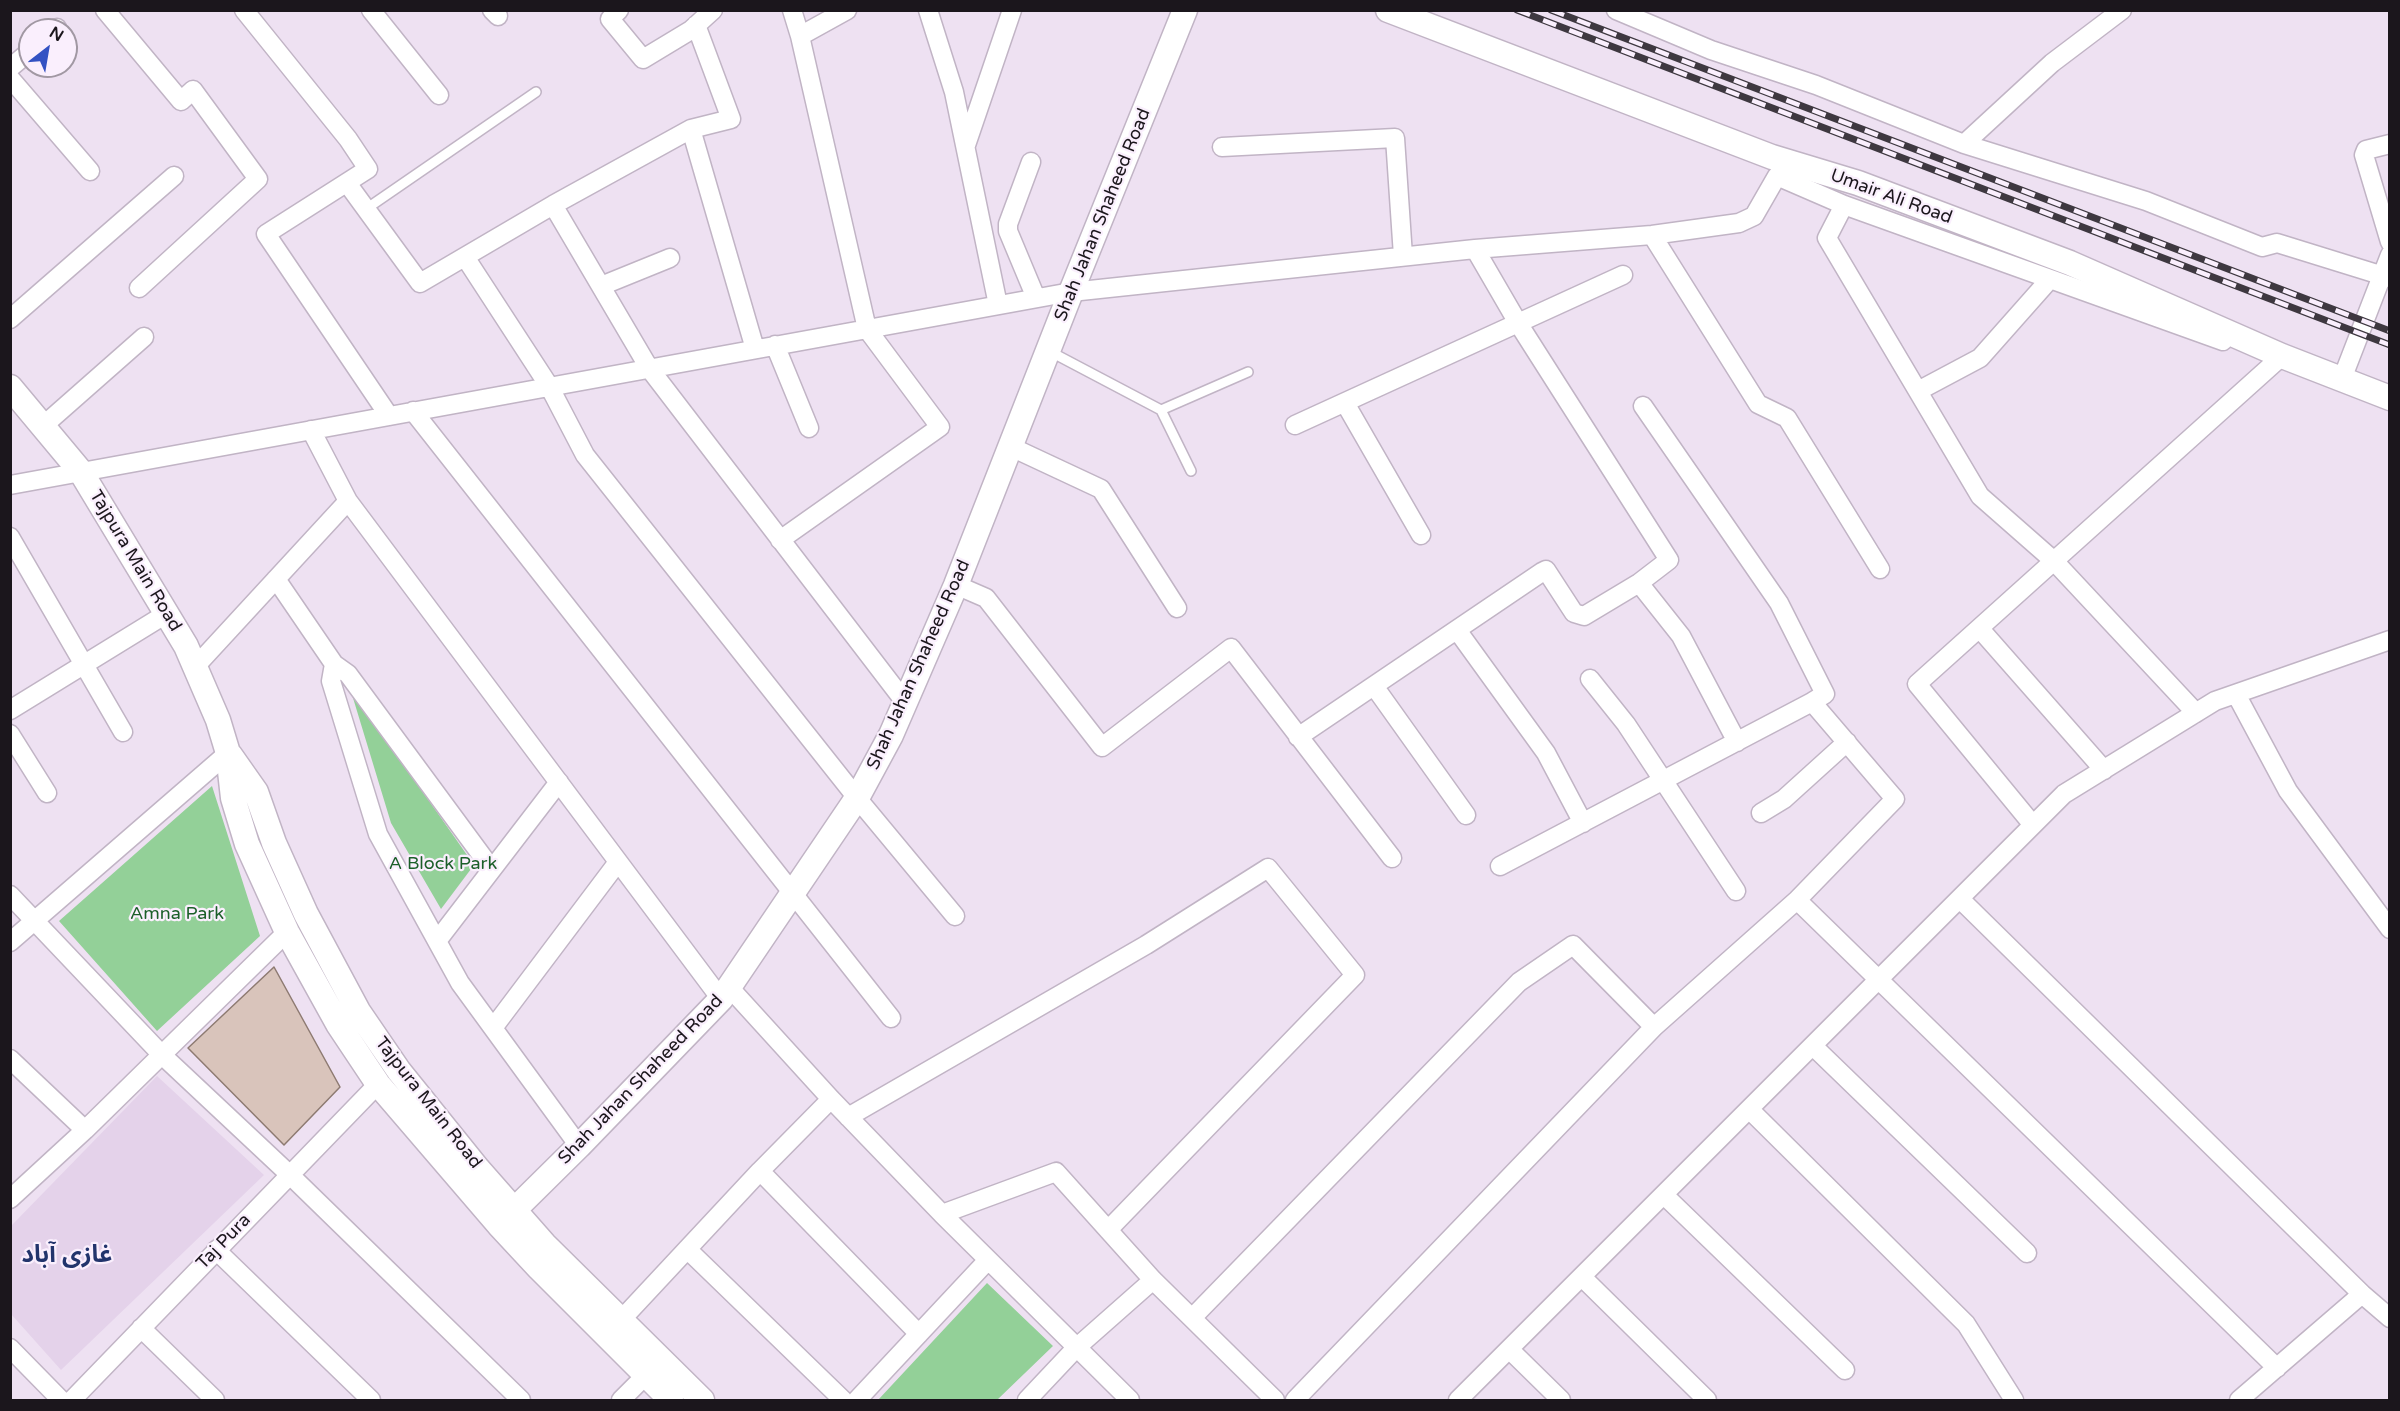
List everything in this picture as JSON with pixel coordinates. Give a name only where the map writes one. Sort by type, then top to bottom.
[{"type":"street","points":[[105,10],[181,101],[193,90],[258,179],[139,288]]},
{"type":"street","points":[[244,10],[348,139],[368,169],[266,234],[389,416]]},
{"type":"street","points":[[371,10],[439,95]]},
{"type":"street","points":[[619,10],[610,19],[643,59],[696,25],[713,10]]},
{"type":"street","points":[[780,540],[940,427],[867,329],[801,36],[792,10]]},
{"type":"street","points":[[801,36],[847,10]]},
{"type":"street","points":[[928,10],[954,92],[998,305]]},
{"type":"street","points":[[965,147],[1012,10]]},
{"type":"street","name":"Shah Jahan Shaheed Road","points":[[506,1217],[579,1146],[725,993],[857,798],[891,735],[956,585],[1185,10]]},
{"type":"street","name":"Umair Ali Road","points":[[1388,10],[1774,166],[1858,183],[2070,263],[2283,356],[2390,398]]},
{"type":"street","points":[[1616,10],[1711,50],[1816,85],[1964,144],[2146,201],[2262,247],[2277,243],[2386,276]]},
{"type":"street","points":[[1964,144],[2052,63],[2122,10]]},
{"type":"street","points":[[347,183],[420,283],[553,205],[691,129],[731,119],[696,25]]},
{"type":"street","points":[[10,78],[90,171]]},
{"type":"street","points":[[691,129],[754,349]]},
{"type":"street","points":[[1222,147],[1395,138],[1403,256]]},
{"type":"street","points":[[2390,144],[2366,150],[2364,155],[2390,243]]},
{"type":"street","points":[[1030,162],[1008,224],[1008,231],[1036,298]]},
{"type":"street","points":[[10,485],[1071,292],[1403,256],[1652,235],[1739,223],[1754,216],[1774,166],[1844,205],[2220,341],[2283,356]]},
{"type":"street","points":[[10,319],[174,176]]},
{"type":"street","points":[[553,205],[649,368],[905,702]]},
{"type":"street","points":[[1844,205],[1827,238],[1980,496],[2054,561],[2196,713]]},
{"type":"street","points":[[1652,235],[1758,404],[1787,418],[1880,568]]},
{"type":"street","points":[[1298,737],[1546,570],[1578,616],[1584,616],[1639,583],[1669,560],[1518,323],[1475,249]]},
{"type":"street","points":[[2342,379],[2386,276],[2390,255]]},
{"type":"street","points":[[465,257],[549,386],[585,455],[857,798],[955,916]]},
{"type":"street","points":[[601,286],[670,258]]},
{"type":"street","points":[[1295,425],[1623,274]]},
{"type":"street","points":[[1918,391],[1980,358],[2050,279]]},
{"type":"street","points":[[43,426],[144,337]]},
{"type":"street","points":[[775,345],[809,428]]},
{"type":"street","points":[[2033,825],[1917,684],[2283,356]]},
{"type":"street","name":"Tajpura Main Road","points":[[10,387],[81,472],[186,646],[218,720],[228,753],[233,798],[247,844],[287,932],[338,1024],[378,1084],[506,1217],[544,1244],[702,1401]]},
{"type":"street","points":[[1345,403],[1421,535]]},
{"type":"street","points":[[1500,866],[1826,694],[1779,603],[1642,406]]},
{"type":"street","points":[[413,411],[891,1018]]},
{"type":"street","points":[[311,430],[348,501],[618,862],[725,993],[1130,1401]]},
{"type":"street","points":[[1010,446],[1101,489],[1177,608]]},
{"type":"street","points":[[195,666],[348,501]]},
{"type":"street","points":[[10,537],[123,732]]},
{"type":"street","points":[[276,579],[334,664],[348,674],[491,868]]},
{"type":"street","points":[[1639,583],[1682,636],[1737,742]]},
{"type":"street","points":[[956,585],[986,598],[1102,747],[1231,648],[1392,858]]},
{"type":"street","points":[[10,710],[166,614]]},
{"type":"street","points":[[1980,628],[2104,770]]},
{"type":"street","points":[[1457,630],[1546,753],[1583,823]]},
{"type":"street","points":[[1458,1401],[2064,794],[2215,701],[2390,640]]},
{"type":"street","points":[[334,664],[331,681],[378,834],[460,983],[579,1146]]},
{"type":"street","points":[[1590,679],[1626,724],[1736,891]]},
{"type":"street","points":[[1374,686],[1466,815]]},
{"type":"street","points":[[2236,694],[2288,790],[2390,929]]},
{"type":"street","points":[[1295,1401],[1654,1027],[1797,900],[1895,799],[1812,702]]},
{"type":"street","points":[[10,734],[47,793]]},
{"type":"street","points":[[1761,813],[1784,799],[1847,742]]},
{"type":"street","points":[[10,942],[228,753]]},
{"type":"street","name":"Tajpura Main Road","points":[[228,753],[256,792],[274,843],[306,914],[358,1011],[399,1071],[478,1168],[539,1268],[671,1401]]},
{"type":"street","points":[[436,941],[559,782]]},
{"type":"street","points":[[493,1028],[618,862]]},
{"type":"street","points":[[848,1118],[1146,945],[1268,868],[1355,975],[1108,1230]]},
{"type":"street","points":[[10,895],[162,1055],[289,1174],[521,1401]]},
{"type":"street","points":[[1960,898],[2362,1294],[2390,1318]]},
{"type":"street","points":[[1797,900],[2277,1368]]},
{"type":"street","points":[[10,1199],[85,1130],[287,932]]},
{"type":"street","points":[[1192,1318],[1519,982],[1573,945],[1654,1027]]},
{"type":"street","points":[[1813,1046],[2027,1253]]},
{"type":"street","points":[[10,1059],[85,1130]]},
{"type":"street","name":"Taj Pura","points":[[72,1401],[378,1084]]},
{"type":"street","points":[[621,1320],[760,1171],[831,1100]]},
{"type":"street","points":[[1749,1109],[1966,1324],[2014,1401]]},
{"type":"street","points":[[760,1171],[919,1334]]},
{"type":"street","points":[[942,1214],[1056,1172],[1153,1280],[1275,1401]]},
{"type":"street","points":[[1664,1195],[1845,1370]]},
{"type":"street","points":[[687,1249],[843,1401]]},
{"type":"street","points":[[216,1250],[371,1401]]},
{"type":"street","points":[[857,1401],[988,1260]]},
{"type":"street","points":[[1582,1276],[1707,1401]]},
{"type":"street","points":[[1027,1401],[1076,1348],[1153,1280]]},
{"type":"street","points":[[2239,1401],[2362,1294]]},
{"type":"street","points":[[141,1328],[215,1401]]},
{"type":"street","points":[[10,1348],[61,1401]]},
{"type":"street","points":[[1509,1349],[1561,1401]]},
{"type":"street","points":[[621,1401],[646,1375]]},
{"type":"lane","points":[[366,209],[536,92]]},
{"type":"lane","points":[[1049,351],[1161,410],[1191,471]]},
{"type":"lane","points":[[1161,410],[1248,372]]},
{"type":"shaded area","points":[[157,1076],[264,1175],[61,1370],[11,1314],[11,1226]]},
{"type":"green space","name":"A Block Park","points":[[350,688],[474,865],[441,909],[391,823]]},
{"type":"green space","name":"Amna Park","points":[[212,786],[260,936],[157,1031],[59,921]]},
{"type":"green space","points":[[987,1283],[1053,1346],[997,1400],[878,1400]]},
{"type":"building","points":[[274,967],[340,1087],[284,1145],[188,1048]]},
{"type":"railway","points":[[1517,10],[2390,345]]},
{"type":"railway","points":[[1551,10],[2390,331]]},
{"type":"district","name":"غازى آباد","points":[[67,1256]]}]
